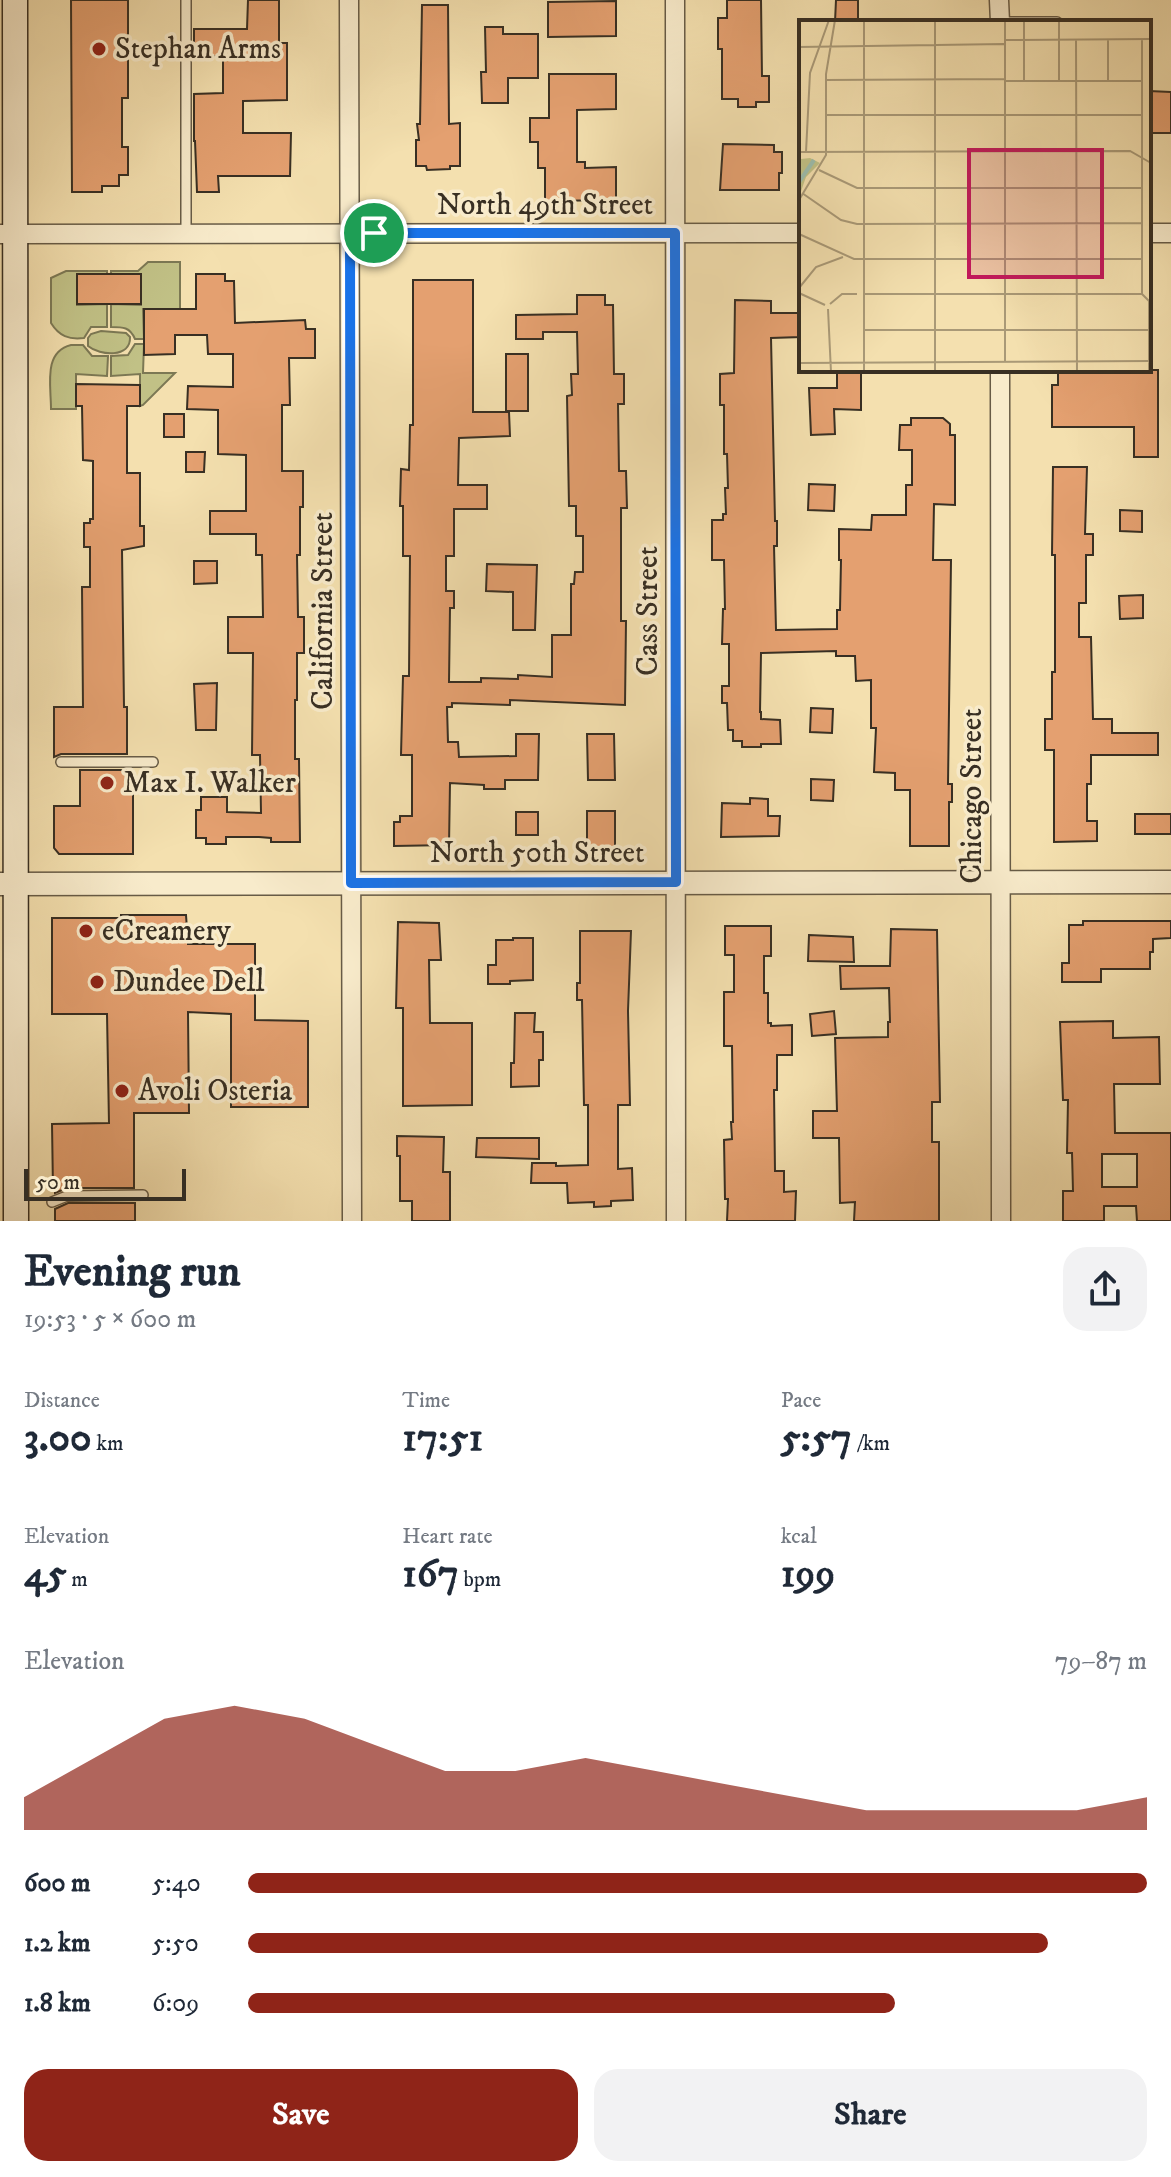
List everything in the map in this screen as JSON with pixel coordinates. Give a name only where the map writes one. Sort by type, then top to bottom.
[{"type":"main road","points":[[15,0],[7,234],[8,884],[16,1221]]},
{"type":"street","name":"California Street","points":[[349,0],[352,1221]]},
{"type":"street","name":"Cass Street","points":[[675,0],[676,1221]]},
{"type":"street","points":[[999,0],[1000,20]]},
{"type":"street","name":"North 49th Street","points":[[7,234],[799,233]]},
{"type":"street","name":"Chicago Street","points":[[1000,372],[1001,1221]]},
{"type":"street","name":"North 50th Street","points":[[8,884],[1171,882]]},
{"type":"lane","points":[[186,0],[186,233]]},
{"type":"lane","points":[[61,762],[153,762]]},
{"type":"lane","points":[[52,1202],[67,1196],[143,1195]]},
{"type":"green space","points":[[148,262],[180,262],[180,309],[143,309],[144,339],[135,339],[126,328],[111,327],[111,304],[141,305],[141,274],[111,274],[111,271],[138,271]]},
{"type":"green space","points":[[66,271],[107,271],[107,274],[77,274],[77,305],[107,304],[107,327],[91,327],[84,338],[69,338],[51,323],[51,278]]},
{"type":"green space","points":[[101,331],[126,333],[130,337],[129,344],[126,349],[114,353],[100,352],[88,346],[91,334]]},
{"type":"green space","points":[[135,344],[144,344],[143,373],[175,373],[140,406],[140,374],[111,376],[111,356],[128,355]]},
{"type":"green space","points":[[83,345],[92,356],[108,356],[107,376],[76,374],[76,409],[51,409],[52,362],[62,349]]},
{"type":"building","points":[[71,0],[128,0],[128,98],[122,98],[122,147],[128,147],[128,175],[119,175],[119,186],[102,186],[102,192],[72,192]]},
{"type":"building","points":[[248,0],[279,0],[279,43],[287,43],[287,100],[243,101],[243,133],[291,133],[290,176],[218,176],[219,192],[197,192],[194,94],[223,93],[223,56],[194,57],[194,29],[247,29]]},
{"type":"building","points":[[727,0],[761,0],[762,76],[769,76],[769,102],[756,102],[756,107],[738,107],[738,99],[722,99],[722,49],[718,49],[718,18],[727,18]]},
{"type":"building","points":[[836,0],[858,0],[858,20],[835,20]]},
{"type":"building","points":[[616,1],[616,36],[548,37],[548,2]]},
{"type":"building","points":[[422,5],[448,5],[449,124],[460,123],[460,166],[450,166],[450,169],[427,170],[426,166],[416,166],[417,124],[420,124]]},
{"type":"building","points":[[485,27],[503,27],[503,34],[538,34],[538,78],[508,78],[508,103],[482,103],[481,72],[486,72]]},
{"type":"building","points":[[549,74],[616,74],[616,109],[577,110],[577,162],[585,162],[585,168],[616,167],[616,200],[545,201],[545,168],[538,168],[538,142],[530,142],[530,118],[549,118]]},
{"type":"building","points":[[1151,91],[1171,92],[1171,133],[1151,133]]},
{"type":"building","points":[[723,144],[774,145],[774,152],[782,152],[779,190],[720,190]]},
{"type":"building","points":[[77,274],[141,274],[141,304],[77,304]]},
{"type":"building","points":[[196,274],[225,274],[225,281],[234,281],[235,323],[305,320],[306,329],[315,329],[315,358],[289,358],[290,405],[282,405],[282,471],[303,471],[300,555],[297,555],[298,617],[304,617],[304,653],[297,653],[295,700],[300,842],[226,837],[226,844],[206,844],[206,838],[196,838],[196,810],[201,810],[201,797],[227,797],[227,812],[261,813],[260,755],[252,755],[253,653],[228,653],[228,617],[263,617],[262,555],[256,555],[256,534],[210,534],[210,511],[246,511],[246,455],[218,454],[218,410],[187,409],[188,386],[233,387],[233,354],[208,354],[207,335],[175,335],[175,354],[144,355],[144,309],[196,309]]},
{"type":"building","points":[[413,280],[473,280],[473,412],[509,412],[510,436],[459,438],[458,485],[487,485],[487,509],[454,509],[454,556],[446,556],[446,591],[454,591],[454,608],[450,608],[449,682],[481,682],[481,678],[518,679],[518,675],[552,677],[552,635],[571,635],[571,584],[574,584],[575,572],[583,572],[583,536],[576,536],[576,506],[569,506],[567,396],[572,395],[571,374],[578,374],[577,332],[543,332],[543,339],[516,339],[516,315],[577,314],[577,295],[605,295],[605,305],[613,305],[614,374],[624,374],[624,404],[618,404],[619,471],[626,471],[627,508],[621,508],[621,621],[626,621],[625,705],[510,700],[510,705],[452,703],[452,707],[447,707],[448,742],[458,742],[459,757],[516,756],[516,734],[539,734],[538,780],[505,780],[505,789],[450,783],[449,845],[394,846],[394,822],[400,822],[400,816],[412,816],[412,755],[401,755],[403,676],[409,676],[410,556],[403,556],[403,506],[400,506],[401,469],[409,470],[410,425],[413,425]]},
{"type":"building","points":[[735,300],[771,301],[771,313],[799,313],[799,337],[771,338],[777,521],[777,546],[774,546],[776,630],[837,629],[841,560],[839,529],[871,530],[872,515],[906,515],[906,485],[912,485],[912,450],[899,450],[900,425],[911,425],[911,418],[943,418],[950,424],[950,435],[955,435],[955,505],[934,504],[933,560],[951,560],[948,784],[952,784],[952,802],[949,802],[949,846],[910,846],[910,790],[895,790],[895,773],[874,772],[876,728],[871,728],[871,680],[856,681],[855,656],[836,656],[836,651],[761,653],[761,719],[780,720],[781,744],[742,747],[742,741],[733,741],[733,730],[728,730],[727,703],[722,703],[722,686],[729,686],[729,644],[722,644],[724,560],[712,560],[712,520],[723,520],[723,514],[726,514],[725,488],[728,488],[720,374],[734,373]]},
{"type":"building","points":[[506,354],[528,354],[528,411],[506,411]]},
{"type":"building","points":[[1158,370],[1158,457],[1134,457],[1134,427],[1052,427],[1052,385],[1058,385],[1058,372]]},
{"type":"building","points":[[837,372],[861,372],[861,410],[834,409],[835,434],[811,435],[809,388],[837,388]]},
{"type":"building","points":[[76,384],[140,385],[140,406],[127,406],[127,473],[140,473],[140,526],[144,526],[144,546],[122,550],[127,754],[61,754],[54,757],[54,707],[83,707],[82,587],[90,587],[90,547],[84,547],[84,523],[90,523],[93,519],[93,461],[83,460],[82,406],[76,406]]},
{"type":"building","points":[[164,414],[184,414],[184,437],[164,437]]},
{"type":"building","points":[[186,452],[205,452],[204,472],[186,472]]},
{"type":"building","points":[[1053,467],[1087,467],[1085,534],[1093,534],[1093,555],[1086,555],[1086,603],[1079,603],[1079,637],[1091,637],[1093,719],[1112,719],[1112,733],[1158,733],[1158,755],[1091,755],[1087,821],[1097,821],[1097,841],[1054,842],[1054,750],[1045,750],[1045,719],[1052,719],[1052,672],[1055,672]]},
{"type":"building","points":[[809,484],[835,485],[834,511],[808,510]]},
{"type":"building","points":[[1120,510],[1142,511],[1142,532],[1120,531]]},
{"type":"building","points":[[194,561],[217,561],[217,583],[194,584]]},
{"type":"building","points":[[487,564],[537,565],[535,630],[513,630],[513,592],[486,591]]},
{"type":"building","points":[[1143,595],[1143,618],[1120,619],[1119,596]]},
{"type":"building","points":[[217,683],[216,730],[196,730],[194,684]]},
{"type":"building","points":[[811,708],[833,709],[832,733],[810,732]]},
{"type":"building","points":[[587,734],[614,734],[615,780],[588,780]]},
{"type":"building","points":[[80,770],[133,770],[133,854],[59,854],[54,848],[54,806],[80,806]]},
{"type":"building","points":[[811,779],[834,780],[833,801],[811,800]]},
{"type":"building","points":[[750,798],[768,799],[768,816],[780,816],[779,836],[721,837],[722,803],[750,804]]},
{"type":"building","points":[[587,811],[615,811],[615,847],[587,848]]},
{"type":"building","points":[[516,812],[538,812],[538,835],[516,835]]},
{"type":"building","points":[[1135,814],[1171,814],[1171,834],[1135,834]]},
{"type":"building","points":[[121,915],[186,915],[188,944],[255,944],[255,1020],[308,1021],[308,1107],[231,1107],[231,1014],[188,1012],[189,1113],[134,1113],[134,1188],[67,1188],[55,1193],[52,1124],[109,1123],[107,1014],[52,1014],[52,918],[121,918]]},
{"type":"building","points":[[1083,921],[1171,921],[1171,938],[1153,939],[1150,969],[1101,969],[1101,982],[1062,982],[1062,963],[1069,963],[1069,925],[1083,925]]},
{"type":"building","points":[[398,922],[439,923],[441,960],[429,960],[430,1023],[472,1023],[472,1105],[403,1106],[403,1008],[396,1008]]},
{"type":"building","points":[[725,926],[771,926],[771,956],[764,956],[768,1023],[771,1026],[792,1025],[792,1055],[777,1055],[775,1171],[784,1171],[784,1192],[796,1191],[795,1221],[727,1221],[724,1140],[732,1139],[733,1122],[732,1046],[724,1046],[724,992],[734,992],[734,955],[725,955]]},
{"type":"building","points":[[891,929],[937,930],[940,1102],[932,1102],[932,1142],[939,1142],[939,1221],[854,1221],[855,1202],[840,1203],[839,1138],[813,1138],[813,1111],[837,1111],[835,1038],[888,1037],[889,988],[841,989],[840,966],[890,966]]},
{"type":"building","points":[[580,931],[631,931],[628,1011],[630,1105],[618,1105],[618,1169],[632,1168],[633,1200],[611,1201],[611,1206],[594,1207],[594,1202],[568,1203],[567,1183],[531,1183],[532,1163],[588,1165],[582,1000],[577,1000]]},
{"type":"building","points":[[809,935],[853,937],[854,962],[808,961]]},
{"type":"building","points":[[533,938],[533,980],[488,984],[488,965],[496,965],[496,940]]},
{"type":"building","points":[[834,1011],[836,1034],[812,1036],[810,1014]]},
{"type":"building","points":[[515,1013],[535,1013],[534,1032],[543,1032],[539,1086],[511,1087]]},
{"type":"building","points":[[1113,1021],[1113,1038],[1159,1037],[1160,1084],[1114,1084],[1115,1133],[1171,1133],[1171,1221],[1137,1221],[1136,1206],[1104,1206],[1104,1221],[1063,1221],[1063,1191],[1073,1191],[1072,1153],[1067,1153],[1068,1100],[1063,1100],[1060,1022]],"holes":[[[1102,1154],[1137,1154],[1137,1187],[1102,1187]]]},
{"type":"building","points":[[397,1136],[444,1137],[443,1172],[450,1172],[450,1221],[412,1221],[412,1201],[400,1201]]},
{"type":"building","points":[[477,1138],[539,1138],[539,1159],[476,1157]]},
{"type":"building","points":[[68,1203],[135,1203],[135,1221],[55,1221],[55,1209]]},
{"type":"place","name":"Stephan Arms","points":[[99,49]]},
{"type":"place","name":"Max I. Walker","points":[[107,783]]},
{"type":"place","name":"eCreamery","points":[[86,931]]},
{"type":"place","name":"Dundee Dell","points":[[97,982]]},
{"type":"place","name":"Avoli Osteria","points":[[122,1091]]},
{"type":"route","points":[[350,233],[374,233],[675,233],[676,882],[351,883],[350,233]]}]
